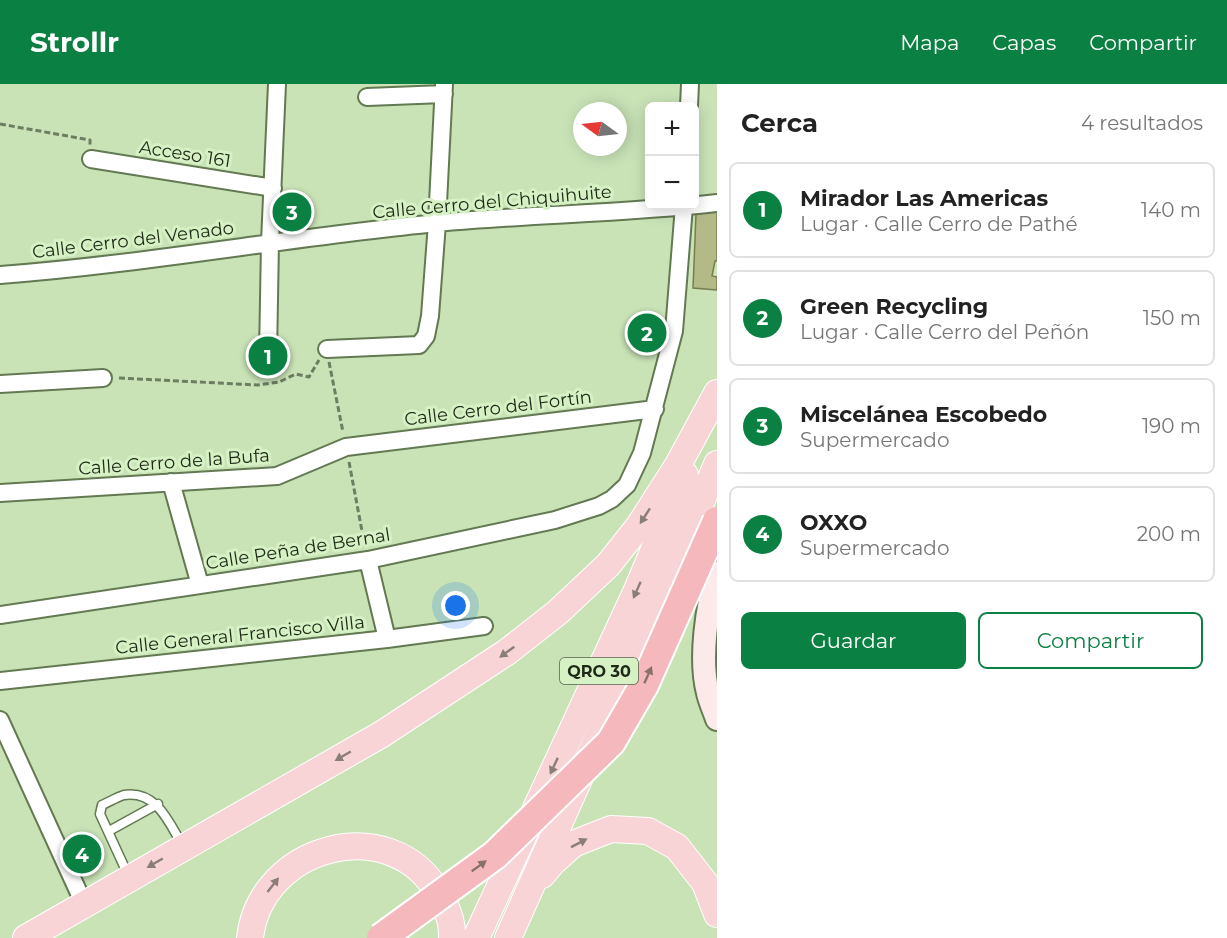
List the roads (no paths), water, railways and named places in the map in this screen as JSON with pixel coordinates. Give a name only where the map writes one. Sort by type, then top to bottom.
[{"type":"highway","points":[[381,938],[495,855],[611,742],[644,685],[717,521]]},
{"type":"main road","points":[[26,938],[382,734],[507,652],[558,612],[608,565],[639,526],[678,465],[717,393]]},
{"type":"main road","name":"QRO 30","points":[[476,938],[637,590],[717,400]]},
{"type":"main road","name":"QRO 30","points":[[512,928],[680,553],[717,464]]},
{"type":"main road","points":[[512,928],[535,882],[553,862],[573,844],[611,829],[648,831],[677,847],[705,883],[717,914]]},
{"type":"main road","points":[[250,938],[263,897],[283,872],[312,855],[346,846],[378,848],[405,859],[429,877],[446,905],[452,938]]},
{"type":"street","points":[[268,356],[277,84]]},
{"type":"street","points":[[689,102],[690,84]]},
{"type":"street","points":[[327,349],[420,345],[426,336],[430,316],[444,89],[367,97]]},
{"type":"street","name":"Acceso 161","points":[[91,159],[273,188]]},
{"type":"street","name":"Calle Cerro del Chiquihuite","points":[[699,205],[717,203]]},
{"type":"street","name":"Calle Cerro del Chiquihuite","points":[[270,242],[437,223],[645,209]]},
{"type":"street","name":"Calle Peña de Bernal","points":[[0,615],[368,560],[555,520],[599,506],[612,499],[627,485],[642,453],[655,409],[674,331],[684,210]]},
{"type":"street","name":"Calle Cerro del Venado","points":[[0,275],[75,270],[270,242]]},
{"type":"street","points":[[0,384],[103,378]]},
{"type":"street","name":"Calle Cerro del Fortín","points":[[346,447],[655,409]]},
{"type":"street","name":"Calle Cerro de la Bufa","points":[[0,493],[277,476],[346,447]]},
{"type":"street","points":[[171,482],[200,585]]},
{"type":"street","points":[[368,560],[387,639]]},
{"type":"street","points":[[717,573],[709,608],[704,648],[707,691],[717,719]]},
{"type":"street","name":"Calle General Francisco Villa","points":[[0,681],[387,639],[484,626]]},
{"type":"street","points":[[0,720],[84,904]]},
{"type":"lane","points":[[130,878],[100,814],[102,805],[123,795],[140,795],[158,804],[184,846]]},
{"type":"lane","points":[[109,831],[158,804]]},
{"type":"place","name":"Miscelánea Escobedo","points":[[292,212]]},
{"type":"place","name":"Green Recycling","points":[[647,333]]},
{"type":"place","name":"Mirador Las Americas","points":[[268,356]]},
{"type":"place","name":"OXXO","points":[[82,854]]}]
